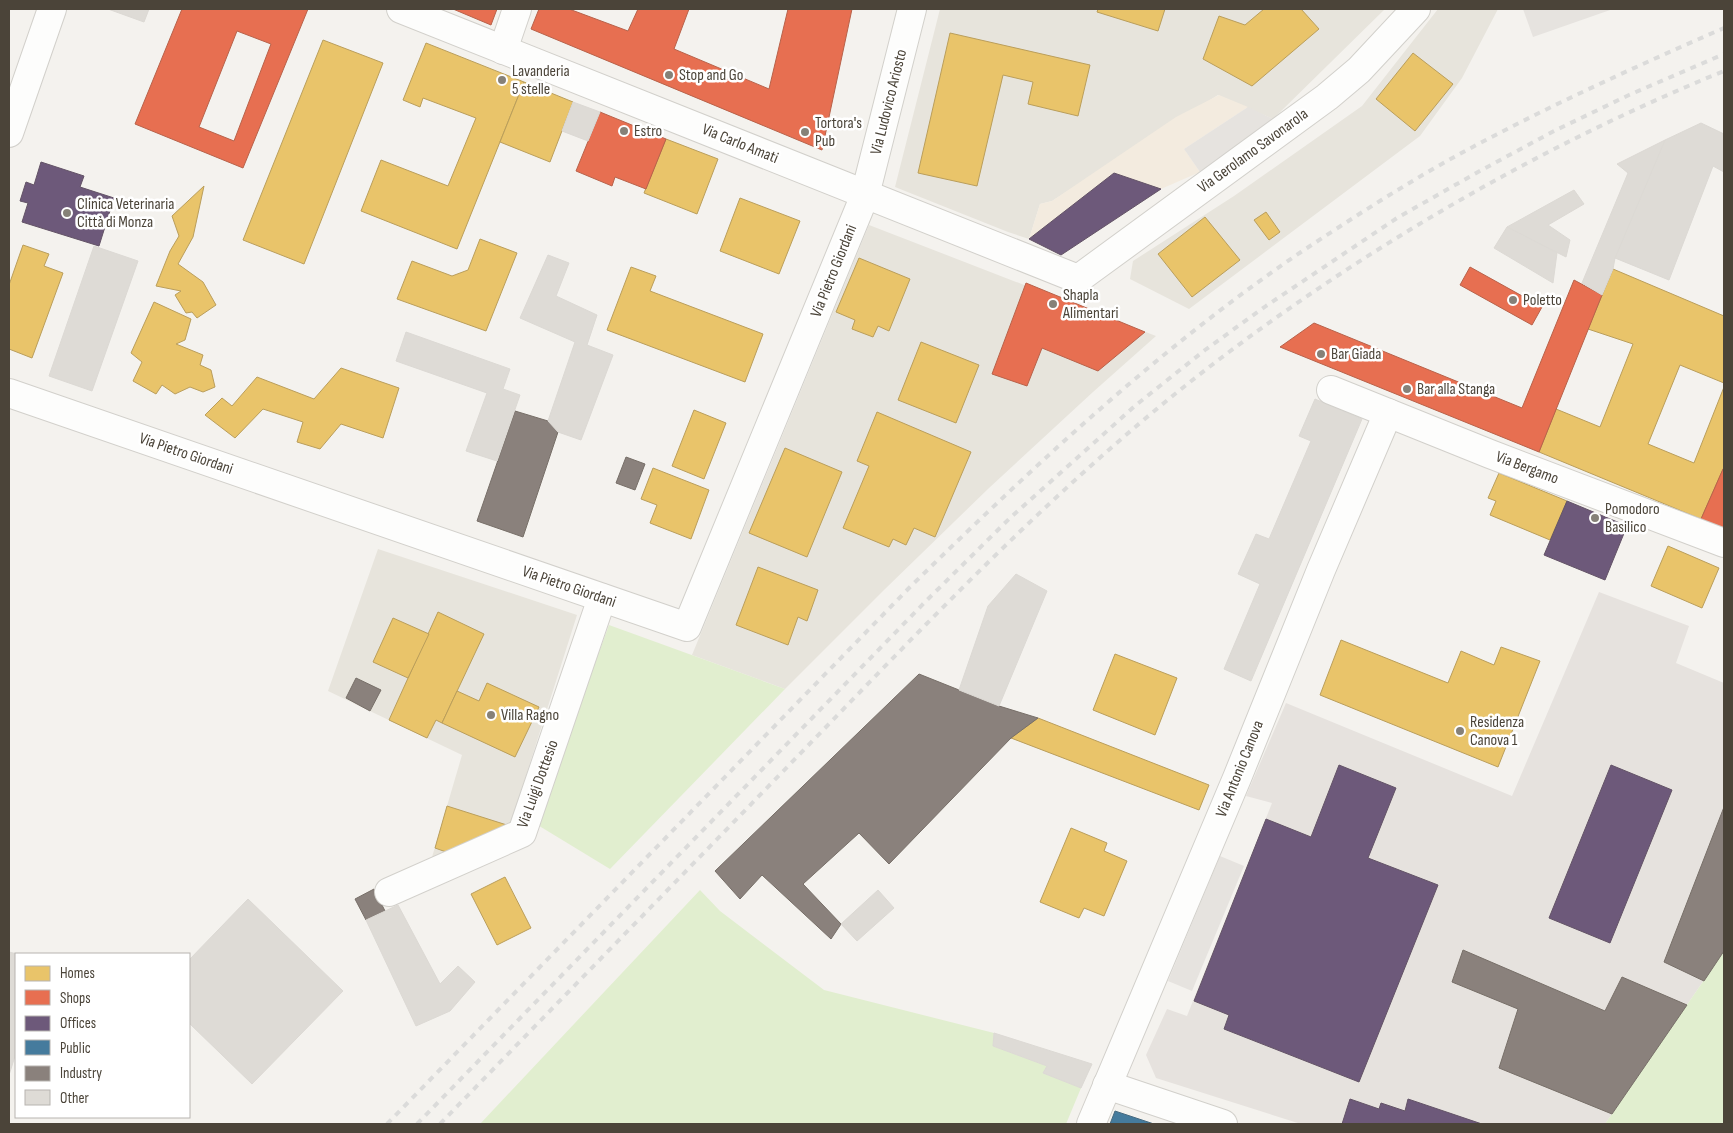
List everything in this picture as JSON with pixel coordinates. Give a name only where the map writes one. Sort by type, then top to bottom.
[{"type":"street","points":[[9,133],[52,9]]},
{"type":"street","name":"Via Carlo Amati","points":[[401,9],[1078,279]]},
{"type":"street","points":[[503,50],[517,9]]},
{"type":"street","name":"Via Ludovico Ariosto","points":[[865,195],[912,9]]},
{"type":"street","name":"Via Gerolamo Savonarola","points":[[1078,279],[1328,97],[1359,70],[1416,9]]},
{"type":"street","name":"Via Pietro Giordani","points":[[9,392],[687,627],[865,195]]},
{"type":"street","name":"Via Bergamo","points":[[1331,390],[1490,454],[1724,542]]},
{"type":"street","name":"Via Antonio Canova","points":[[1091,1124],[1388,413]]},
{"type":"street","name":"Via Luigi Dottesio","points":[[389,892],[522,833],[602,598]]},
{"type":"street","points":[[1106,1085],[1224,1124]]},
{"type":"shaded area","points":[[940,9],[1385,9],[1273,119],[1218,95],[1052,201],[1040,204],[1029,239],[895,187]]},
{"type":"shaded area","points":[[1438,9],[1498,9],[1462,78],[1420,136],[1189,309],[1130,279],[1133,261],[1234,196],[1362,106]]},
{"type":"shaded area","points":[[1523,9],[1613,9],[1533,37]]},
{"type":"shaded area","points":[[1219,95],[1248,107],[1184,149],[1200,172],[1161,189],[1061,255],[1029,239],[1040,204],[1052,201],[1176,117]]},
{"type":"shaded area","points":[[1248,107],[1273,119],[1200,172],[1184,149]]},
{"type":"shaded area","points":[[869,225],[1156,336],[989,488],[785,689],[692,655]]},
{"type":"shaded area","points":[[378,549],[577,615],[510,826],[430,864],[462,755],[328,691]]},
{"type":"shaded area","points":[[1599,592],[1689,626],[1676,663],[1724,683],[1724,951],[1605,1124],[1301,1124],[1156,1078],[1146,1055],[1167,1009],[1187,1016],[1272,803],[1246,796],[1286,703],[1512,796]]},
{"type":"shaded area","points":[[1220,856],[1244,866],[1192,991],[1168,981]]},
{"type":"green space","points":[[609,625],[785,689],[610,869],[536,824]]},
{"type":"green space","points":[[700,890],[720,911],[824,990],[994,1033],[993,1046],[1047,1066],[1043,1073],[1081,1088],[1066,1124],[480,1124]]},
{"type":"green space","points":[[1724,951],[1724,1124],[1605,1124]]},
{"type":"building: Homes","points":[[1098,9],[1165,9],[1158,31],[1097,12]]},
{"type":"building: Homes","points":[[1264,9],[1301,9],[1319,29],[1252,86],[1203,59],[1219,16],[1245,25]]},
{"type":"building: Homes","points":[[950,33],[1090,65],[1078,116],[1028,104],[1033,82],[1003,75],[977,186],[918,173]]},
{"type":"building: Homes","points":[[323,40],[383,63],[304,264],[243,240]]},
{"type":"building: Homes","points":[[426,43],[524,82],[457,249],[361,211],[381,160],[448,186],[476,118],[423,98],[420,107],[403,100]]},
{"type":"building: Homes","points":[[1413,53],[1453,84],[1415,131],[1376,99]]},
{"type":"building: Homes","points":[[524,82],[573,102],[550,162],[500,142]]},
{"type":"building: Homes","points":[[666,139],[718,159],[697,214],[644,193]]},
{"type":"building: Homes","points":[[204,186],[193,237],[178,264],[203,282],[216,305],[197,318],[192,312],[186,313],[175,295],[181,291],[156,286],[170,251],[179,236],[172,216]]},
{"type":"building: Homes","points":[[740,198],[800,221],[779,274],[720,251]]},
{"type":"building: Homes","points":[[1266,212],[1280,232],[1269,240],[1254,220]]},
{"type":"building: Homes","points":[[1205,217],[1240,260],[1192,297],[1158,254]]},
{"type":"building: Homes","points":[[480,239],[517,253],[486,331],[397,299],[412,261],[452,276],[468,270]]},
{"type":"building: Homes","points":[[23,245],[49,254],[44,266],[63,273],[32,358],[9,349],[9,285]]},
{"type":"building: Homes","points":[[859,258],[910,279],[889,331],[878,326],[873,337],[852,329],[855,320],[836,312]]},
{"type":"building: Homes","points":[[631,267],[656,276],[650,291],[763,334],[745,382],[607,330]]},
{"type":"building: Homes","points":[[1613,269],[1724,316],[1724,383],[1680,365],[1648,444],[1694,463],[1724,387],[1724,467],[1701,519],[1539,452],[1556,409],[1600,427],[1633,344],[1588,329]]},
{"type":"building: Homes","points":[[154,302],[191,319],[185,340],[176,344],[203,355],[200,365],[211,370],[215,387],[203,392],[190,387],[175,394],[162,385],[156,394],[133,381],[142,362],[131,353]]},
{"type":"building: Homes","points":[[921,342],[979,365],[956,423],[898,400]]},
{"type":"building: Homes","points":[[341,368],[399,388],[383,438],[341,424],[320,449],[297,442],[303,422],[263,409],[235,438],[205,415],[222,398],[232,406],[257,377],[314,399]]},
{"type":"building: Homes","points":[[694,410],[726,423],[704,479],[672,466]]},
{"type":"building: Homes","points":[[877,412],[971,452],[935,537],[914,528],[906,545],[893,539],[889,547],[843,528],[869,466],[857,461]]},
{"type":"building: Homes","points":[[785,448],[842,472],[807,557],[749,533]]},
{"type":"building: Homes","points":[[653,468],[709,490],[691,539],[650,523],[657,505],[641,499]]},
{"type":"building: Homes","points":[[1499,473],[1567,501],[1550,540],[1490,515],[1496,501],[1488,498]]},
{"type":"building: Homes","points":[[1668,546],[1719,568],[1702,608],[1651,586]]},
{"type":"building: Homes","points":[[758,567],[818,590],[807,621],[798,617],[788,645],[736,625]]},
{"type":"building: Homes","points":[[438,612],[484,634],[442,723],[436,720],[427,738],[389,720]]},
{"type":"building: Homes","points":[[393,618],[429,634],[408,678],[373,662]]},
{"type":"building: Homes","name":"Residenza Canova 1","points":[[1341,640],[1448,683],[1461,651],[1494,665],[1501,647],[1540,661],[1498,767],[1320,695]]},
{"type":"building: Homes","points":[[1115,654],[1177,678],[1155,735],[1093,710]]},
{"type":"building: Homes","name":"Villa Ragno","points":[[487,683],[539,707],[515,757],[442,723],[457,691],[479,701]]},
{"type":"building: Homes","points":[[1038,718],[1209,785],[1199,810],[1011,738]]},
{"type":"building: Homes","points":[[447,806],[510,826],[449,853],[435,848]]},
{"type":"building: Homes","points":[[1071,828],[1107,843],[1104,851],[1127,861],[1104,916],[1084,908],[1079,918],[1040,902]]},
{"type":"building: Homes","points":[[505,877],[531,928],[497,945],[471,894]]},
{"type":"building: Shops","points":[[182,9],[308,9],[243,168],[135,124]],"holes":[[[237,31],[271,44],[234,141],[199,127]]]},
{"type":"building: Shops","points":[[453,9],[497,9],[491,25]]},
{"type":"building: Shops","points":[[539,9],[569,9],[628,31],[638,9],[689,9],[674,49],[769,89],[788,9],[852,9],[822,150],[531,29]]},
{"type":"building: Shops","points":[[600,112],[666,139],[646,189],[615,177],[612,186],[576,171]]},
{"type":"building: Shops","points":[[1470,267],[1542,307],[1532,325],[1460,285]]},
{"type":"building: Shops","points":[[1574,280],[1602,295],[1539,452],[1280,347],[1314,323],[1522,408]]},
{"type":"building: Shops","points":[[1026,283],[1145,332],[1098,371],[1042,348],[1027,386],[992,374]]},
{"type":"building: Shops","points":[[1724,469],[1724,529],[1701,519]]},
{"type":"building: Offices","name":"Clinica Veterinaria Città di Monza","points":[[41,162],[84,176],[80,187],[114,198],[99,246],[22,222],[28,203],[20,201],[26,182],[34,185]]},
{"type":"building: Offices","points":[[1114,173],[1161,189],[1061,255],[1029,239]]},
{"type":"building: Offices","points":[[1567,501],[1627,526],[1605,580],[1544,555]]},
{"type":"building: Offices","points":[[1339,765],[1396,788],[1368,858],[1438,885],[1359,1082],[1224,1029],[1229,1015],[1194,1001],[1266,819],[1311,837]]},
{"type":"building: Offices","points":[[1611,765],[1672,790],[1610,943],[1549,918]]},
{"type":"building: Offices","points":[[1350,1099],[1379,1109],[1381,1103],[1405,1111],[1408,1099],[1482,1124],[1342,1124]]},
{"type":"building: Public","points":[[1115,1111],[1154,1124],[1110,1124]]},
{"type":"building: Industry","points":[[515,411],[548,421],[558,432],[523,537],[477,521]]},
{"type":"building: Industry","points":[[626,457],[645,464],[635,490],[616,483]]},
{"type":"building: Industry","points":[[919,674],[999,706],[1038,718],[1011,738],[889,864],[859,833],[803,884],[841,924],[831,939],[762,875],[740,899],[715,871]]},
{"type":"building: Industry","points":[[356,678],[381,690],[370,711],[346,698]]},
{"type":"building: Industry","points":[[1724,807],[1724,951],[1704,981],[1664,962]]},
{"type":"building: Industry","points":[[374,889],[385,911],[366,920],[355,899]]},
{"type":"building: Industry","points":[[1463,950],[1605,1011],[1622,977],[1687,1005],[1612,1114],[1499,1068],[1518,1009],[1452,982]]},
{"type":"building: Other","points":[[108,9],[149,9],[144,22]]},
{"type":"building: Other","points":[[573,102],[600,112],[588,141],[562,131]]},
{"type":"building: Other","points":[[1701,123],[1724,134],[1724,172],[1713,166],[1669,280],[1615,258],[1665,140]]},
{"type":"building: Other","points":[[1665,140],[1615,258],[1613,269],[1602,295],[1582,283],[1628,173],[1617,164]]},
{"type":"building: Other","points":[[1574,190],[1584,204],[1548,225],[1570,240],[1566,257],[1507,227]]},
{"type":"building: Other","points":[[1507,227],[1557,253],[1553,283],[1494,248]]},
{"type":"building: Other","points":[[94,246],[138,261],[92,391],[49,376]]},
{"type":"building: Other","points":[[548,255],[569,263],[556,296],[597,315],[587,345],[613,355],[581,440],[558,432],[548,421],[575,342],[520,318]]},
{"type":"building: Other","points":[[406,332],[510,369],[503,389],[520,395],[497,461],[466,451],[487,393],[396,361]]},
{"type":"building: Other","points":[[1315,399],[1362,419],[1251,681],[1224,669],[1260,584],[1238,574],[1256,534],[1269,539],[1311,441],[1299,436]]},
{"type":"building: Other","points":[[1016,574],[1047,591],[999,706],[959,690],[988,606]]},
{"type":"building: Other","points":[[878,890],[894,908],[857,941],[841,924]]},
{"type":"building: Other","points":[[248,899],[343,991],[252,1084],[190,1024],[190,959]]},
{"type":"building: Other","points":[[398,905],[440,984],[458,966],[475,982],[450,1011],[416,1026],[366,920]]},
{"type":"building: Other","points":[[9,952],[15,954],[15,1056],[9,1075]]},
{"type":"building: Other","points":[[994,1033],[1092,1064],[1081,1088],[1043,1073],[1047,1066],[993,1046]]},
{"type":"railway","points":[[387,1124],[910,587],[1050,454],[1197,328],[1301,252],[1362,212],[1467,150],[1627,71],[1724,28]]},
{"type":"railway","points":[[417,1124],[926,601],[1010,518],[1136,405],[1205,350],[1266,306],[1397,218],[1554,131],[1629,95],[1724,54]]},
{"type":"railway","points":[[440,1124],[969,582],[1066,488],[1168,400],[1279,315],[1339,274],[1463,198],[1592,130],[1724,71]]},
{"type":"place","name":"Stop and Go","points":[[669,75]]},
{"type":"place","name":"Lavanderia 5 stelle","points":[[502,80]]},
{"type":"place","name":"Estro","points":[[624,131]]},
{"type":"place","name":"Tortora's Pub","points":[[805,132]]},
{"type":"place","name":"Clinica Veterinaria Città di Monza","points":[[67,213]]},
{"type":"place","name":"Poletto","points":[[1513,300]]},
{"type":"place","name":"Shapla Alimentari","points":[[1053,304]]},
{"type":"place","name":"Bar Giada","points":[[1321,354]]},
{"type":"place","name":"Bar alla Stanga","points":[[1407,389]]},
{"type":"place","name":"Pomodoro Basilico","points":[[1595,518]]},
{"type":"place","name":"Villa Ragno","points":[[491,715]]},
{"type":"place","name":"Residenza Canova 1","points":[[1460,731]]}]
